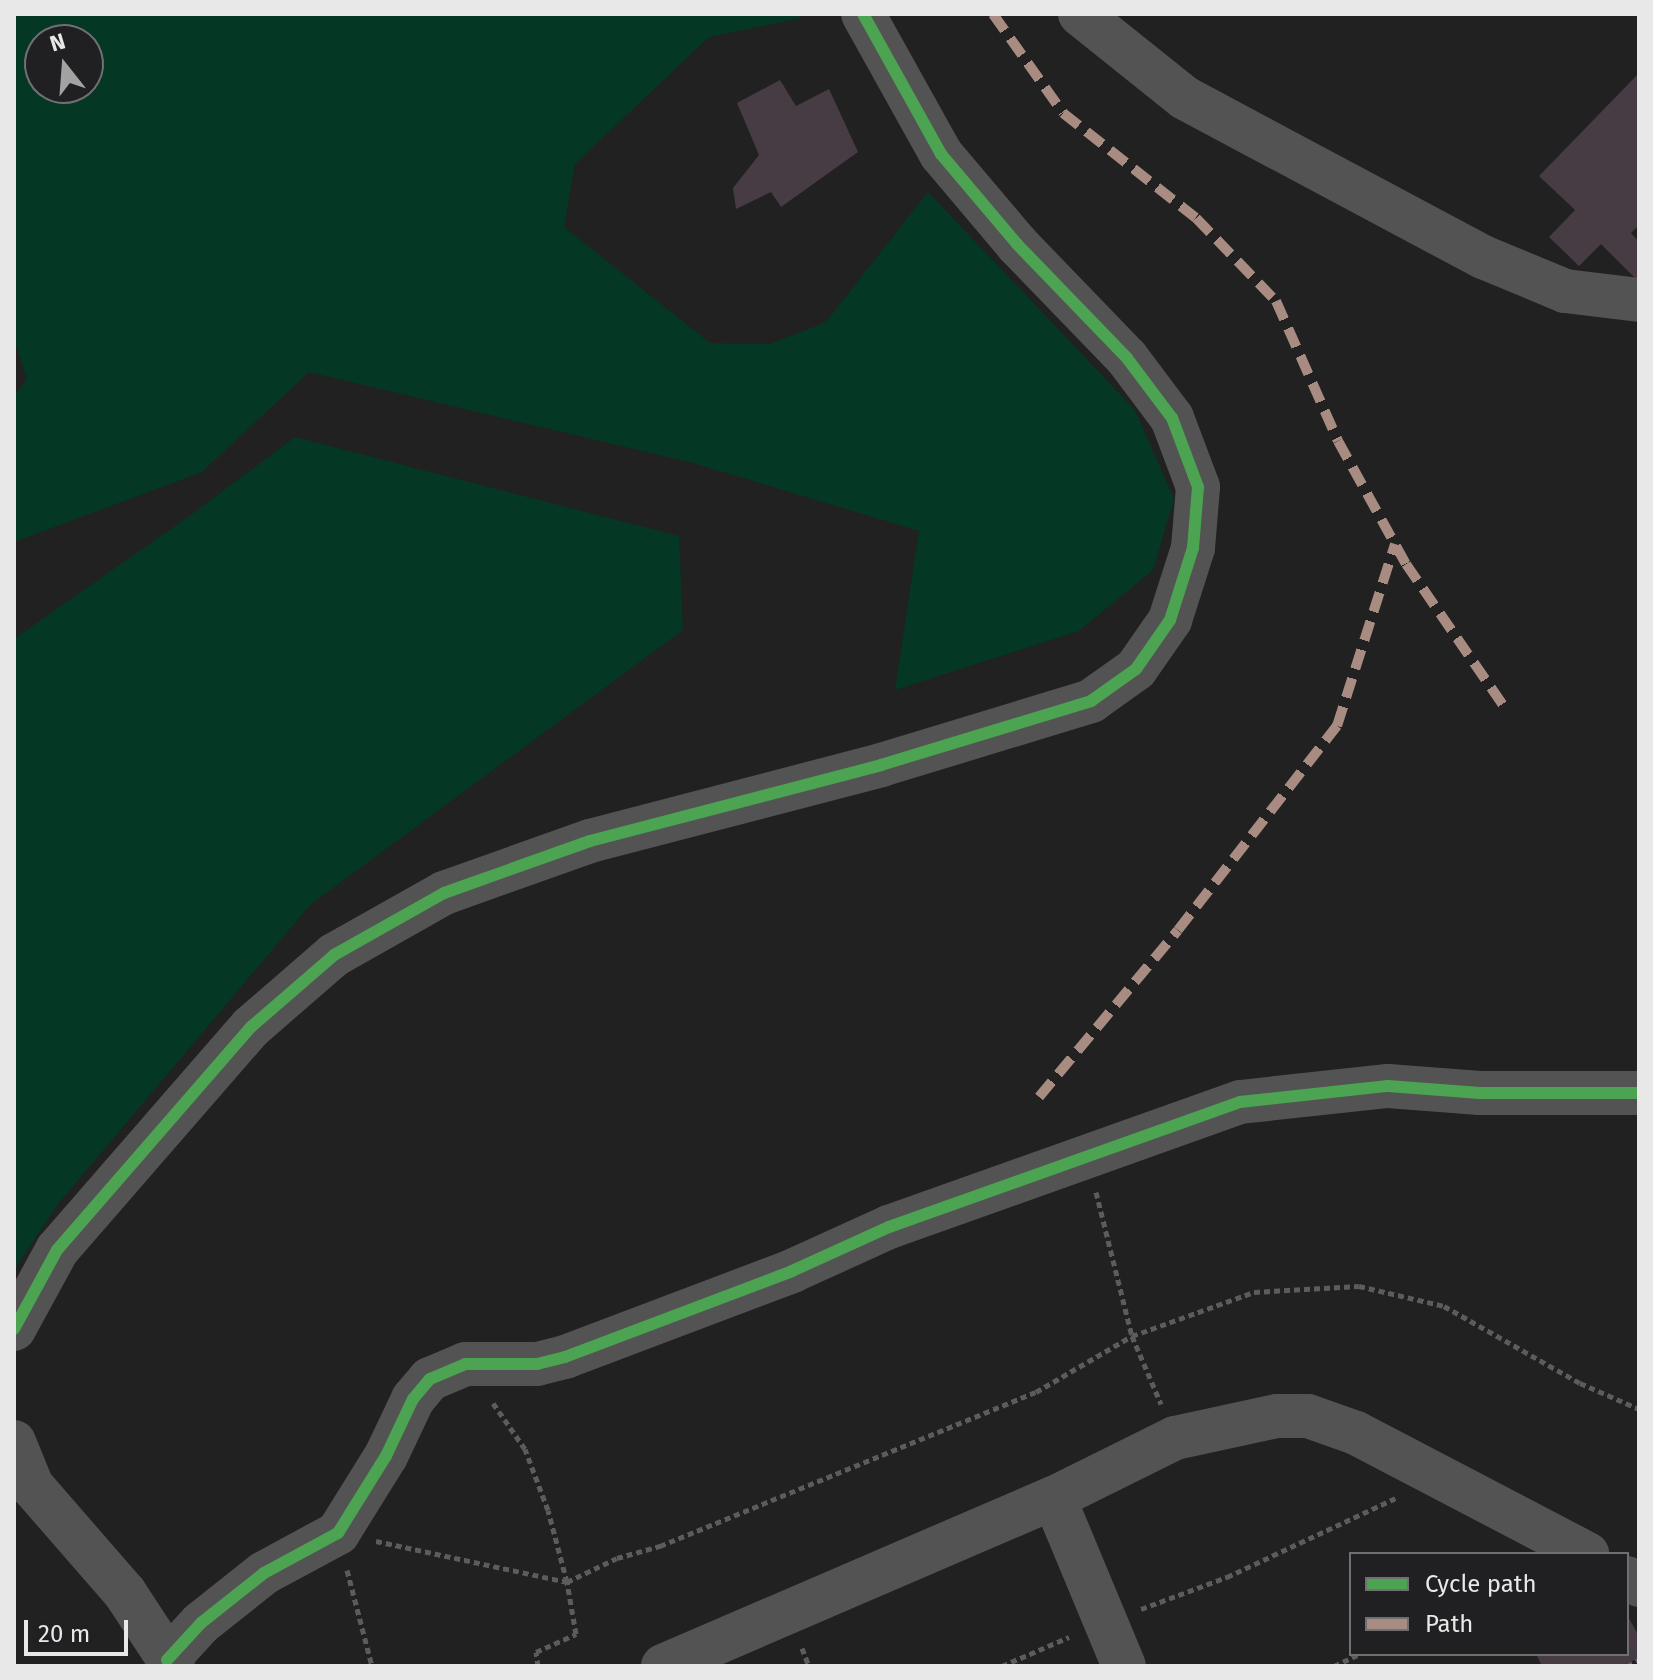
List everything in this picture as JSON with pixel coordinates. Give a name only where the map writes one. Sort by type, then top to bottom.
[{"type":"street","points":[[14,1329],[57,1250],[251,1027],[334,955],[444,893],[590,841],[881,765],[1091,701],[1136,669],[1170,620],[1193,548],[1198,487],[1172,418],[1127,358],[1017,244],[941,154],[863,14]]},
{"type":"street","points":[[1080,14],[1185,98],[1483,257],[1565,291],[1639,300]]},
{"type":"street","points":[[14,1442],[32,1486],[125,1593],[170,1663],[201,1623],[264,1573],[338,1533],[386,1456],[413,1399],[430,1379],[465,1364],[537,1364],[565,1357],[792,1271],[889,1227],[1240,1102],[1388,1086],[1480,1093],[1639,1093]]},
{"type":"street","points":[[663,1666],[1054,1498],[1175,1438],[1277,1416],[1308,1416],[1356,1433],[1583,1552]]},
{"type":"street","points":[[1054,1498],[1124,1666]]},
{"type":"path","points":[[1088,1157],[1132,1336],[1175,1438]]},
{"type":"path","points":[[372,1666],[338,1533],[567,1582],[617,1558],[660,1546],[1036,1392],[1132,1336],[1254,1292],[1359,1286],[1444,1306],[1580,1383],[1639,1409]]},
{"type":"path","points":[[465,1364],[525,1449],[548,1510],[567,1582],[576,1634],[536,1652],[538,1666]]},
{"type":"path","points":[[1002,1666],[1106,1621],[1227,1577],[1440,1476]]},
{"type":"path","points":[[1334,1666],[1356,1656]]},
{"type":"path","points":[[1627,1666],[1639,1660]]},
{"type":"green space","points":[[14,14],[799,14],[801,18],[709,37],[575,164],[564,227],[710,343],[770,344],[826,322],[928,192],[1135,410],[1174,499],[1153,570],[1079,631],[895,690],[919,531],[693,463],[309,372],[202,472],[14,542],[14,396],[27,379],[14,340]]},
{"type":"green space","points":[[295,437],[679,536],[683,630],[310,905],[58,1204],[14,1270],[14,639],[188,517]]},
{"type":"building","points":[[1639,73],[1639,225],[1631,233],[1639,242],[1639,282],[1601,244],[1579,266],[1549,237],[1575,210],[1539,176]]},
{"type":"building","points":[[780,80],[796,106],[829,89],[858,152],[781,207],[771,192],[736,209],[733,188],[759,155],[737,103]]},
{"type":"building","points":[[1629,1618],[1639,1636],[1639,1658],[1621,1666],[1542,1666],[1537,1656],[1629,1656]]},
{"type":"marked path","points":[[993,14],[1063,113],[1196,218],[1276,301],[1338,441],[1406,564],[1507,711]]},
{"type":"marked path","points":[[1039,1097],[1178,930],[1337,726],[1395,544]]},
{"type":"cycle path","points":[[14,1329],[57,1250],[251,1027],[334,955],[444,893],[590,841],[881,765],[1091,701],[1136,669],[1170,620],[1193,548],[1198,487],[1172,418],[1127,358],[1017,244],[941,154],[863,14]]},
{"type":"cycle path","points":[[167,1660],[201,1623],[264,1573],[338,1533],[386,1456],[413,1399],[430,1379],[465,1364],[537,1364],[565,1357],[792,1271],[889,1227],[1240,1102],[1388,1086],[1480,1093],[1639,1093]]}]
